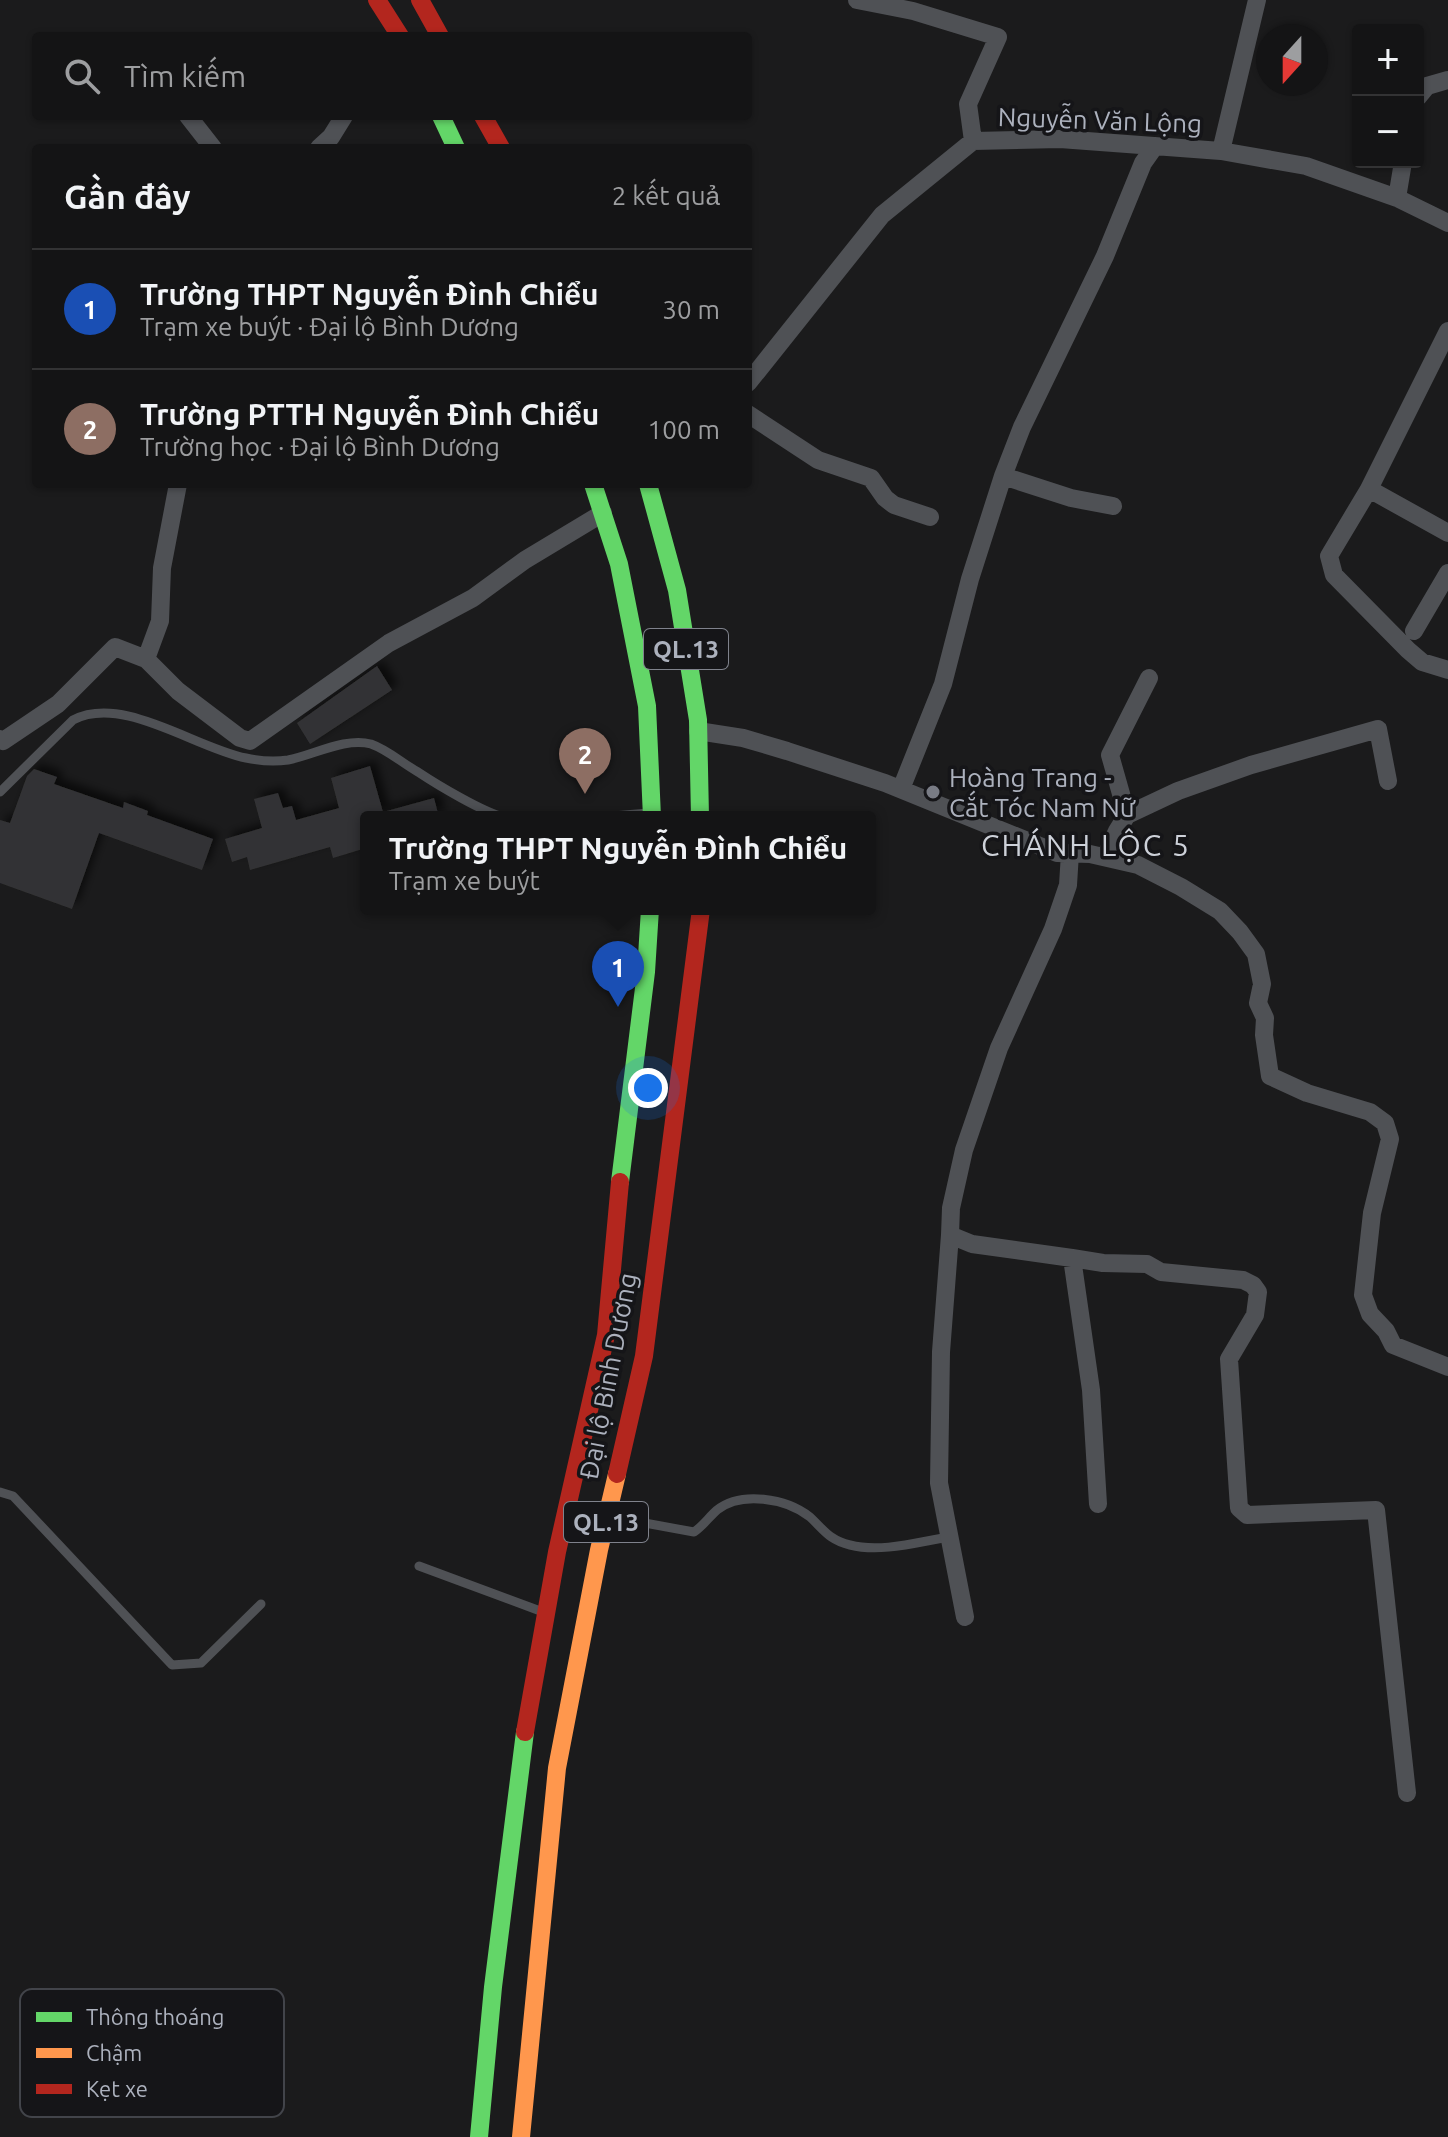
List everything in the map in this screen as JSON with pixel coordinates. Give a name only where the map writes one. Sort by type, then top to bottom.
[{"type":"highway","points":[[377,0],[397,32]]},
{"type":"highway","points":[[420,0],[438,32]]},
{"type":"highway","points":[[443,120],[454,144]]},
{"type":"highway","points":[[485,120],[499,144]]},
{"type":"highway","name":"QL.13","points":[[600,488],[603,513],[619,564],[647,706],[652,811]]},
{"type":"highway","name":"QL.13","points":[[649,488],[677,590],[698,731],[700,811]]},
{"type":"highway","name":"Đại lộ Bình Dương","points":[[479,2137],[519,1769],[557,1552],[606,1335],[650,915]]},
{"type":"highway","name":"Đại lộ Bình Dương","points":[[521,2137],[557,1768],[607,1516],[644,1356],[700,915]]},
{"type":"street","points":[[857,0],[913,5],[998,37],[968,104],[973,141]]},
{"type":"street","points":[[1221,151],[1257,0]]},
{"type":"street","points":[[1419,96],[1427,86],[1448,80]]},
{"type":"street","points":[[191,120],[210,144]]},
{"type":"street","points":[[323,144],[342,120]]},
{"type":"street","name":"Nguyễn Văn Lộng","points":[[752,378],[882,215],[973,141],[1060,139],[1221,151],[1306,166],[1397,198],[1448,223]]},
{"type":"street","points":[[901,789],[943,684],[970,579],[1022,427],[1105,256],[1143,163],[1155,146]]},
{"type":"street","points":[[1397,198],[1402,168]]},
{"type":"street","points":[[1448,331],[1369,489],[1329,556],[1334,575],[1408,650],[1422,662],[1448,670]]},
{"type":"street","points":[[752,417],[818,460],[871,478],[894,505],[930,517]]},
{"type":"street","points":[[1003,476],[1071,498],[1113,506]]},
{"type":"street","points":[[146,659],[160,621],[162,568],[177,488]]},
{"type":"street","points":[[1369,489],[1448,533]]},
{"type":"street","points":[[0,739],[3,741],[58,704],[115,647],[146,659],[178,691],[240,738],[250,741],[389,643],[473,598],[525,560],[603,513]]},
{"type":"street","points":[[1414,631],[1448,573]]},
{"type":"street","points":[[1127,815],[1110,755],[1149,678]]},
{"type":"street","points":[[1105,857],[1127,815],[1178,791],[1251,765],[1378,729],[1388,781]]},
{"type":"street","points":[[698,731],[743,738],[901,789],[1057,853],[1105,857],[1138,865],[1220,911],[1256,954],[1262,984],[1258,1003],[1265,1018],[1264,1035],[1270,1076],[1307,1093],[1370,1112],[1385,1123],[1390,1139],[1372,1213],[1363,1295],[1370,1314],[1386,1331],[1393,1345],[1448,1367]]},
{"type":"street","points":[[965,1617],[939,1483],[941,1352],[951,1208],[964,1150],[999,1048],[1053,929],[1068,885],[1070,853]]},
{"type":"street","points":[[950,1235],[972,1244],[1072,1258],[1147,1264],[1161,1272],[1243,1280],[1253,1285],[1258,1292],[1255,1315],[1229,1359],[1239,1508],[1247,1515],[1376,1510],[1407,1793]]},
{"type":"street","points":[[1072,1258],[1091,1390],[1098,1504]]},
{"type":"lane","points":[[0,792],[73,720],[88,712],[140,720],[244,758],[268,761],[287,760],[358,741],[385,751],[493,811]]},
{"type":"lane","points":[[0,1492],[13,1496],[172,1665],[201,1663],[261,1604]]},
{"type":"lane","points":[[607,1516],[694,1532],[715,1511],[737,1499],[760,1500],[787,1504],[808,1516],[828,1536],[851,1545],[897,1546],[949,1537]]},
{"type":"lane","points":[[419,1566],[546,1614]]},
{"type":"building","points":[[377,666],[392,690],[310,744],[297,723]]},
{"type":"building","points":[[370,766],[383,811],[360,811],[360,850],[333,858],[330,847],[250,870],[247,857],[232,862],[225,839],[262,828],[254,799],[278,793],[283,808],[292,806],[296,820],[339,808],[331,778]]},
{"type":"building","points":[[34,769],[57,777],[54,784],[123,808],[124,802],[148,811],[147,815],[213,839],[202,870],[99,833],[72,909],[0,883],[0,820],[10,823],[27,776]]},
{"type":"building","points":[[434,798],[437,811],[387,811]]},
{"type":"traffic: fast","points":[[443,120],[454,144]]},
{"type":"traffic: fast","points":[[594,488],[619,564],[647,706],[652,811]]},
{"type":"traffic: fast","points":[[649,488],[677,590],[698,720],[700,811]]},
{"type":"traffic: fast","points":[[620,1182],[646,972],[650,915]]},
{"type":"traffic: fast","points":[[479,2137],[493,1987],[525,1732]]},
{"type":"traffic: slow","points":[[521,2137],[557,1768],[599,1550],[617,1474]]},
{"type":"traffic: jam","points":[[377,0],[397,32]]},
{"type":"traffic: jam","points":[[420,0],[438,32]]},
{"type":"traffic: jam","points":[[485,120],[499,144]]},
{"type":"traffic: jam","points":[[617,1474],[644,1356],[700,915]]},
{"type":"traffic: jam","points":[[525,1732],[557,1552],[606,1335],[620,1182]]},
{"type":"place","name":"Hoàng Trang - Cắt Tóc Nam Nữ","points":[[933,792]]},
{"type":"place","name":"Trường PTTH Nguyễn Đình Chiểu","points":[[585,794]]},
{"type":"place","name":"Trường THPT Nguyễn Đình Chiểu","points":[[618,1007]]},
{"type":"district","name":"CHÁNH LỘC 5","points":[[1086,845]]}]
